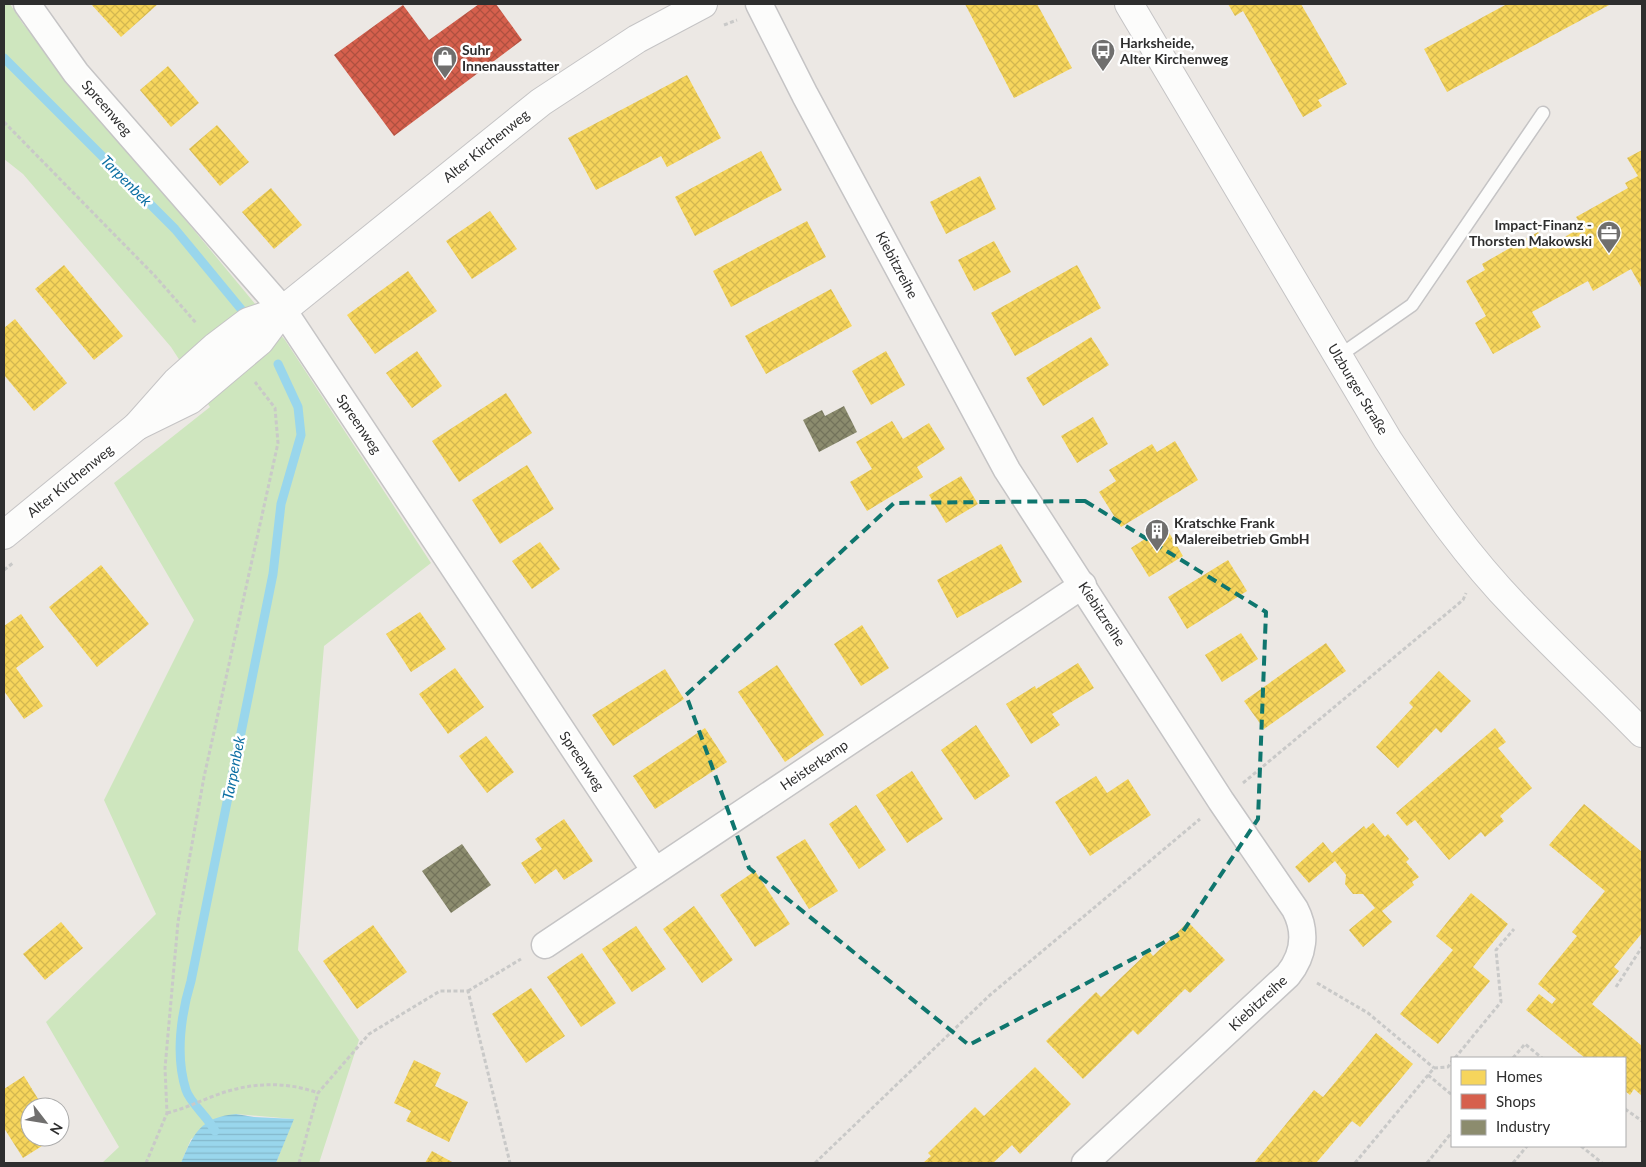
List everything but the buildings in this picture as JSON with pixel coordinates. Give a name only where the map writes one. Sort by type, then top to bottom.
[{"type":"main road","name":"Alter Kirchenweg","points":[[4,535],[137,426],[190,400],[260,341],[283,310],[542,102],[638,39],[703,4]]},
{"type":"main road","name":"Ulzburger Straße","points":[[1129,4],[1388,440],[1424,495],[1517,608],[1642,733]]},
{"type":"street","name":"Spreenweg","points":[[27,4],[76,73],[283,310],[655,871]]},
{"type":"street","name":"Kiebitzreihe","points":[[759,4],[805,95],[1007,470],[1083,584],[1221,801],[1298,914],[1303,940],[1301,951],[1293,969],[1085,1163]]},
{"type":"street","name":"Heisterkamp","points":[[545,945],[1083,584]]},
{"type":"lane","points":[[1339,356],[1412,305],[1544,113]]},
{"type":"path","points":[[4,122],[155,276],[198,326]]},
{"type":"path","points":[[146,1163],[167,1113],[165,1068],[178,922],[204,777],[278,443],[275,408],[256,382],[249,379]]},
{"type":"path","points":[[814,1163],[990,995],[1463,600],[1468,588],[1487,573]]},
{"type":"path","points":[[1455,1057],[1501,1002],[1496,950],[1514,929]]},
{"type":"path","points":[[299,1163],[318,1094],[370,1034],[440,991],[468,991],[545,945]]},
{"type":"path","points":[[1616,987],[1642,947]]},
{"type":"path","points":[[1293,969],[1368,1013],[1434,1068]]},
{"type":"path","points":[[468,991],[510,1163]]},
{"type":"path","points":[[1514,1057],[1525,1044],[1541,1057]]},
{"type":"path","points":[[1356,1163],[1434,1068],[1448,1066],[1451,1062]]},
{"type":"path","points":[[1428,1075],[1451,1094]]},
{"type":"path","points":[[167,1113],[183,1110],[212,1096],[239,1088],[271,1083],[297,1086],[318,1094]]},
{"type":"path","points":[[1626,1110],[1642,1121]]},
{"type":"path","points":[[1427,1163],[1451,1133]]},
{"type":"path","points":[[1513,1163],[1526,1147]]},
{"type":"path","points":[[1582,1147],[1602,1163]]},
{"type":"path","points":[[1586,1150],[1589,1147]]},
{"type":"highlighted area","points":[[1085,501],[1266,612],[1258,819],[1182,933],[969,1045],[749,868],[686,695],[894,503]]},
{"type":"green space","points":[[4,4],[10,4],[23,24],[285,340],[431,563],[324,646],[298,950],[359,1040],[319,1163],[276,1163],[293,1119],[236,1114],[191,1139],[181,1163],[102,1163],[119,1147],[46,1022],[156,914],[104,800],[194,620],[114,483],[210,407],[171,347],[23,174],[4,159]]},
{"type":"water","points":[[236,1114],[294,1119],[276,1163],[181,1163],[194,1136],[206,1123],[224,1116]]},
{"type":"waterway","name":"Tarpenbek","points":[[4,58],[175,229],[241,309]]},
{"type":"waterway","name":"Tarpenbek","points":[[215,1131],[191,1100],[186,1090],[180,1049],[182,1021],[273,574],[281,504],[301,435],[298,407],[278,364]]},
{"type":"place","name":"Harksheide, Alter Kirchenweg","points":[[1103,72]]},
{"type":"place","name":"Suhr Innenausstatter","points":[[445,79]]},
{"type":"place","name":"Impact-Finanz - Thorsten Makowski","points":[[1609,254]]},
{"type":"place","name":"Kratschke Frank Malereibetrieb GmbH","points":[[1157,552]]}]
